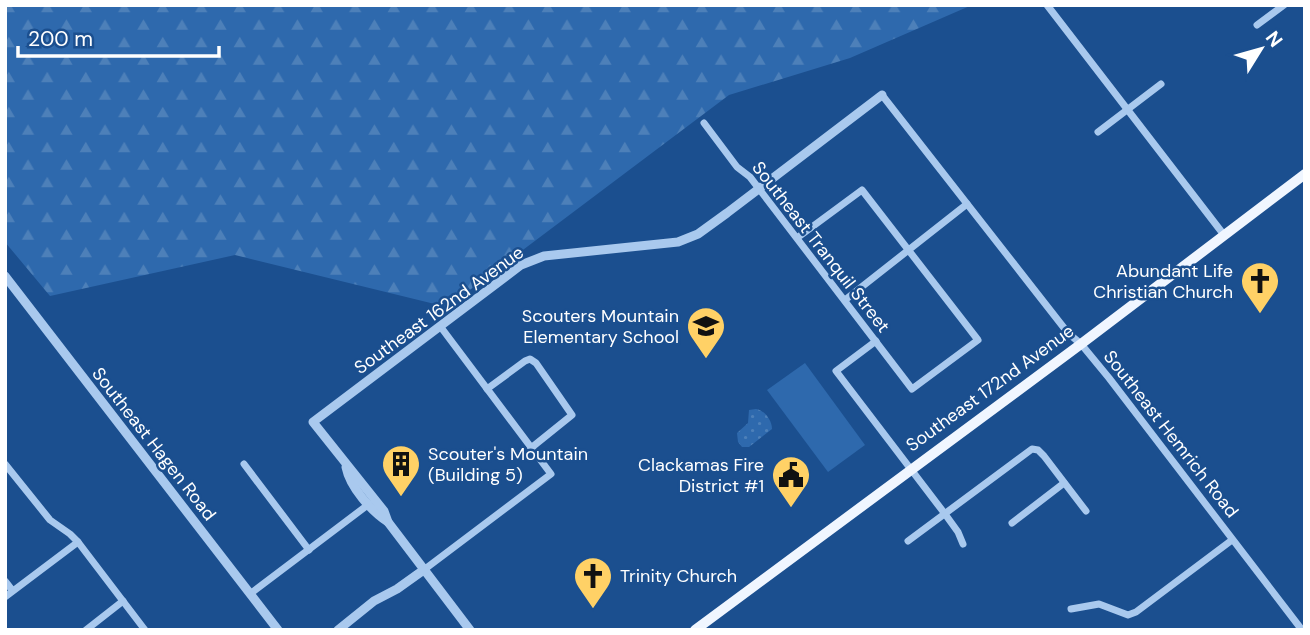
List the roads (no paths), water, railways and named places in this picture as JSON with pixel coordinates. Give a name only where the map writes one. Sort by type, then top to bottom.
[{"type":"main road","name":"Southeast 172nd Avenue","points":[[695,630],[1305,174]]},
{"type":"street","points":[[1047,5],[1224,235]]},
{"type":"street","points":[[1257,25],[1284,5]]},
{"type":"street","points":[[1098,132],[1161,84]]},
{"type":"street","name":"Southeast 162nd Avenue","points":[[346,467],[313,422],[521,265],[534,258],[678,242],[698,234],[882,95]]},
{"type":"street","name":"Southeast Hemrich Road","points":[[882,95],[1068,333],[1081,344],[1302,630]]},
{"type":"street","name":"Southeast Tranquil Street","points":[[704,123],[737,167],[759,189],[912,389],[924,383],[978,340],[908,250]]},
{"type":"street","points":[[797,238],[862,190],[908,250]]},
{"type":"street","points":[[845,300],[967,204]]},
{"type":"street","name":"Southeast Hagen Road","points":[[5,276],[278,630]]},
{"type":"street","points":[[338,630],[374,601],[425,569],[551,474],[440,326]]},
{"type":"street","points":[[876,341],[836,371],[945,514],[963,544]]},
{"type":"street","points":[[487,389],[530,359],[536,363],[572,415],[531,447]]},
{"type":"street","points":[[908,541],[1032,449],[1042,453],[1086,512]]},
{"type":"street","points":[[5,464],[50,520],[78,542],[145,630]]},
{"type":"street","points":[[244,464],[309,550]]},
{"type":"street","points":[[346,467],[348,478],[379,516],[388,522],[470,630]]},
{"type":"street","points":[[346,467],[354,473],[384,511],[388,522]]},
{"type":"street","points":[[1012,523],[1064,483]]},
{"type":"street","points":[[250,594],[369,504]]},
{"type":"street","points":[[1071,608],[1099,604],[1128,615],[1136,612],[1233,540]]},
{"type":"street","points":[[5,597],[78,542]]},
{"type":"street","points":[[5,581],[12,590]]},
{"type":"street","points":[[86,630],[123,601]]},
{"type":"place","name":"Abundant Life Christian Church","points":[[1260,315]]},
{"type":"place","name":"Scouters Mountain Elementary School","points":[[706,360]]},
{"type":"place","name":"Scouter's Mountain (Building 5)","points":[[401,498]]},
{"type":"place","name":"Clackamas Fire District #1","points":[[791,509]]},
{"type":"place","name":"Trinity Church","points":[[593,610]]}]
